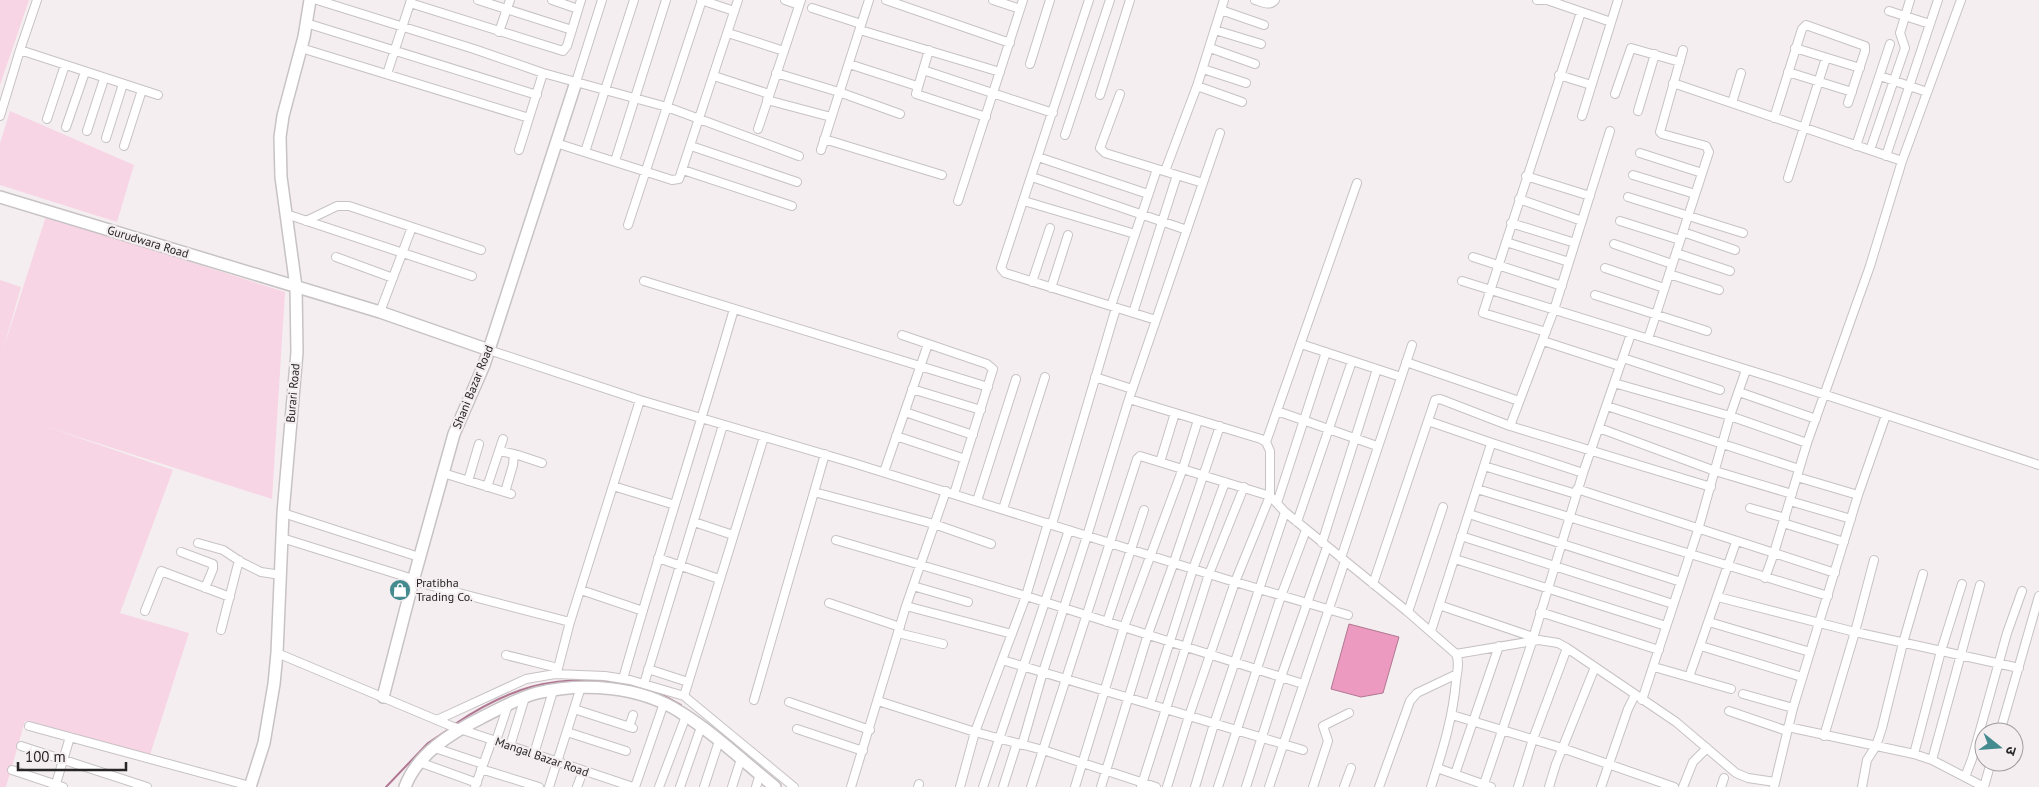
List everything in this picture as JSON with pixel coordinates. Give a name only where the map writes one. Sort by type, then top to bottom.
[{"type":"street","points":[[0,116],[37,0]]},
{"type":"street","name":"Burari Road","points":[[250,787],[264,743],[270,715],[278,653],[282,538],[297,352],[296,287],[281,177],[280,137],[310,0]]},
{"type":"street","points":[[317,0],[402,25],[543,73],[667,107],[800,156]]},
{"type":"street","points":[[478,0],[572,30]]},
{"type":"street","points":[[499,32],[510,0]]},
{"type":"street","points":[[553,0],[578,9]]},
{"type":"street","points":[[387,74],[410,2],[563,51],[567,46],[581,0]]},
{"type":"street","points":[[576,82],[602,0]]},
{"type":"street","points":[[585,152],[634,0]]},
{"type":"street","points":[[615,161],[666,0]]},
{"type":"street","points":[[628,225],[702,0],[734,11]]},
{"type":"street","points":[[556,143],[646,172],[676,180],[679,179],[738,0]]},
{"type":"street","points":[[758,129],[800,2],[784,0]]},
{"type":"street","points":[[821,150],[869,0]]},
{"type":"street","points":[[886,0],[1010,43]]},
{"type":"street","points":[[993,0],[1020,9]]},
{"type":"street","points":[[958,201],[1023,0]]},
{"type":"street","points":[[1030,64],[1050,0]]},
{"type":"street","points":[[1090,0],[1001,268],[1005,273],[1156,320]]},
{"type":"street","points":[[1065,135],[1110,0]]},
{"type":"street","points":[[1100,95],[1130,0]]},
{"type":"street","points":[[960,787],[975,732],[1026,596],[1050,524],[1148,194],[1161,170],[1197,86],[1224,0]]},
{"type":"street","points":[[1255,0],[1266,4],[1271,4],[1275,0]]},
{"type":"street","points":[[1537,0],[1546,0],[1611,22]]},
{"type":"street","points":[[1582,116],[1618,0]]},
{"type":"street","points":[[1870,150],[1906,46],[1900,35],[1910,0]]},
{"type":"street","points":[[1886,156],[1938,0]]},
{"type":"street","points":[[1765,578],[1807,443],[1870,266],[1902,161],[1961,0]]},
{"type":"street","points":[[812,8],[861,27],[1000,72]]},
{"type":"street","points":[[1221,10],[1264,25]]},
{"type":"street","points":[[1889,11],[1930,24]]},
{"type":"street","points":[[1546,332],[1483,313],[1526,176],[1581,12]]},
{"type":"street","points":[[306,23],[537,95]]},
{"type":"street","points":[[1774,118],[1795,48],[1804,26],[1811,26],[1865,46],[1848,103]]},
{"type":"street","points":[[1215,30],[1261,44]]},
{"type":"street","points":[[728,33],[784,51]]},
{"type":"street","points":[[1856,146],[1890,44]]},
{"type":"street","points":[[301,48],[529,118]]},
{"type":"street","points":[[1210,48],[1255,64]]},
{"type":"street","points":[[1615,94],[1631,48],[1680,62]]},
{"type":"street","points":[[1795,48],[1860,68]]},
{"type":"street","points":[[20,50],[104,79],[158,95]]},
{"type":"street","points":[[929,50],[916,92],[917,95],[986,117]]},
{"type":"street","points":[[1648,339],[1709,149],[1660,132],[1683,50]]},
{"type":"street","points":[[1638,111],[1655,54]]},
{"type":"street","points":[[1788,178],[1826,58]]},
{"type":"street","points":[[849,64],[918,86]]},
{"type":"street","points":[[47,119],[65,65]]},
{"type":"street","points":[[1203,69],[1246,83]]},
{"type":"street","points":[[923,70],[1053,113]]},
{"type":"street","points":[[66,126],[85,72]]},
{"type":"street","points":[[1788,72],[1852,92]]},
{"type":"street","points":[[519,150],[543,73]]},
{"type":"street","points":[[1732,103],[1741,73]]},
{"type":"street","points":[[776,74],[840,92],[900,114]]},
{"type":"street","points":[[1559,75],[1591,84]]},
{"type":"street","points":[[714,76],[768,97],[831,117]]},
{"type":"street","points":[[1880,76],[1927,92]]},
{"type":"street","points":[[87,131],[104,79]]},
{"type":"street","name":"Shani Bazar Road","points":[[383,697],[419,557],[454,434],[489,350],[576,82]]},
{"type":"street","points":[[1673,83],[1902,161]]},
{"type":"street","points":[[106,138],[123,84]]},
{"type":"street","points":[[1197,86],[1242,102]]},
{"type":"street","points":[[124,146],[142,90]]},
{"type":"street","points":[[1120,94],[1100,148],[1105,153],[1203,183]]},
{"type":"street","points":[[1510,426],[1554,310],[1610,130]]},
{"type":"street","points":[[1003,787],[1064,609],[1132,389],[1220,133]]},
{"type":"street","points":[[824,139],[942,175]]},
{"type":"street","points":[[691,146],[797,182]]},
{"type":"street","points":[[1640,153],[1702,172]]},
{"type":"street","points":[[1038,157],[1148,194]]},
{"type":"street","points":[[683,170],[792,206]]},
{"type":"street","points":[[1133,314],[1178,174]]},
{"type":"street","points":[[1633,175],[1695,194]]},
{"type":"street","points":[[1526,176],[1590,196]]},
{"type":"street","points":[[1032,177],[1186,230]]},
{"type":"street","points":[[1266,442],[1357,184]]},
{"type":"street","name":"Gurudwara Road","points":[[0,196],[380,312],[489,350]]},
{"type":"street","points":[[1628,197],[1743,233]]},
{"type":"street","points":[[1519,199],[1582,221]]},
{"type":"street","points":[[1024,201],[1135,234]]},
{"type":"street","points":[[306,221],[331,208],[349,206],[481,250]]},
{"type":"street","points":[[286,214],[472,276]]},
{"type":"street","points":[[1620,221],[1735,250]]},
{"type":"street","points":[[1511,223],[1575,243]]},
{"type":"street","points":[[380,312],[412,227]]},
{"type":"street","points":[[1032,282],[1050,228]]},
{"type":"street","points":[[1051,288],[1068,235]]},
{"type":"street","points":[[1506,242],[1569,262]]},
{"type":"street","points":[[1614,244],[1672,264]]},
{"type":"street","points":[[1676,252],[1730,271]]},
{"type":"street","points":[[336,257],[393,278]]},
{"type":"street","points":[[1473,257],[1562,286]]},
{"type":"street","points":[[1604,268],[1664,288]]},
{"type":"street","points":[[1669,274],[1719,290]]},
{"type":"street","points":[[1462,281],[1825,394],[2039,464]]},
{"type":"street","points":[[644,282],[988,387]]},
{"type":"street","points":[[1596,295],[1707,331]]},
{"type":"street","points":[[624,679],[658,558],[702,419],[734,309]]},
{"type":"street","points":[[1436,768],[1486,786],[1590,450],[1607,406],[1630,334]]},
{"type":"street","points":[[902,335],[991,366],[993,373],[954,494]]},
{"type":"street","points":[[1543,341],[1620,366]]},
{"type":"street","points":[[884,472],[928,344]]},
{"type":"street","points":[[1301,344],[1401,377]]},
{"type":"street","points":[[1269,787],[1328,609],[1377,446],[1412,345]]},
{"type":"street","points":[[489,350],[640,400],[825,454],[1348,616]]},
{"type":"street","points":[[1277,503],[1326,352]]},
{"type":"street","points":[[1623,358],[1720,390]]},
{"type":"street","points":[[1297,522],[1352,361]]},
{"type":"street","points":[[1406,362],[1519,401]]},
{"type":"street","points":[[1246,787],[1307,603],[1354,438],[1377,369]]},
{"type":"street","points":[[1600,787],[1628,709],[1654,667],[1711,488],[1730,416],[1746,370]]},
{"type":"street","points":[[1003,509],[1045,376]]},
{"type":"street","points":[[1095,377],[1132,389]]},
{"type":"street","points":[[978,501],[1016,378]]},
{"type":"street","points":[[1614,383],[1730,416],[1807,443]]},
{"type":"street","points":[[912,389],[981,410]]},
{"type":"street","points":[[1739,392],[1816,419]]},
{"type":"street","points":[[1129,399],[1266,442],[1270,450],[1270,496],[1210,654],[1167,787]]},
{"type":"street","points":[[1373,584],[1433,403],[1437,399],[1510,426],[1711,488]]},
{"type":"street","points":[[556,671],[640,400]]},
{"type":"street","points":[[1607,406],[1799,469]]},
{"type":"street","points":[[1277,411],[1377,446]]},
{"type":"street","points":[[905,412],[973,435]]},
{"type":"street","points":[[1160,462],[1175,413]]},
{"type":"street","points":[[1457,656],[1498,651],[1547,640],[1566,650],[1676,722],[1703,751],[1742,776],[1775,784],[1787,729],[1802,677],[1858,495],[1886,415]]},
{"type":"street","points":[[1075,787],[1124,627],[1198,420]]},
{"type":"street","points":[[1428,421],[1583,472]]},
{"type":"street","points":[[644,684],[723,425]]},
{"type":"street","points":[[1101,787],[1148,634],[1220,426]]},
{"type":"street","points":[[1598,428],[1851,519]]},
{"type":"street","points":[[896,436],[965,459]]},
{"type":"street","points":[[684,696],[764,437]]},
{"type":"street","points":[[487,487],[503,439]]},
{"type":"street","points":[[1431,631],[1491,444],[1489,442]]},
{"type":"street","points":[[468,481],[479,444]]},
{"type":"street","points":[[443,473],[508,493],[514,454],[499,451]]},
{"type":"street","points":[[754,700],[825,454]]},
{"type":"street","points":[[518,455],[542,463]]},
{"type":"street","points":[[1031,787],[1136,459],[1140,456],[1270,496],[1306,530],[1431,631],[1457,656],[1452,715],[1431,787]]},
{"type":"street","points":[[1484,466],[1577,491],[1835,573]]},
{"type":"street","points":[[1797,477],[1858,495]]},
{"type":"street","points":[[1150,704],[1193,569],[1225,482]]},
{"type":"street","points":[[613,486],[675,505]]},
{"type":"street","points":[[1141,785],[1209,574],[1244,488]]},
{"type":"street","points":[[1476,489],[1828,596]]},
{"type":"street","points":[[851,787],[870,730],[906,606],[946,491]]},
{"type":"street","points":[[814,492],[934,524],[991,544]]},
{"type":"street","points":[[1408,612],[1443,507]]},
{"type":"street","points":[[1750,508],[1844,542]]},
{"type":"street","points":[[1108,622],[1144,510]]},
{"type":"street","points":[[1195,787],[1214,724],[1285,512]]},
{"type":"street","points":[[284,513],[419,557]]},
{"type":"street","points":[[1469,514],[1681,582]]},
{"type":"street","points":[[694,522],[733,535]]},
{"type":"street","points":[[983,787],[1069,530]]},
{"type":"street","points":[[1218,787],[1256,669],[1306,530]]},
{"type":"street","points":[[1462,536],[1673,604]]},
{"type":"street","points":[[282,538],[413,580],[570,622]]},
{"type":"street","points":[[836,540],[1026,596],[1303,684]]},
{"type":"street","points":[[1690,677],[1736,542]]},
{"type":"street","points":[[198,543],[223,550],[262,572],[281,575]]},
{"type":"street","points":[[181,552],[213,564],[213,569],[205,588]]},
{"type":"street","points":[[658,558],[719,579]]},
{"type":"street","points":[[1455,558],[1666,626]]},
{"type":"street","points":[[221,630],[239,560]]},
{"type":"street","points":[[1824,736],[1874,560]]},
{"type":"street","points":[[145,612],[161,571],[230,597]]},
{"type":"street","points":[[1862,787],[1867,760],[1876,746],[1882,728],[1903,643],[1923,574]]},
{"type":"street","points":[[1914,754],[1941,651],[1962,584]]},
{"type":"street","points":[[1932,760],[1980,585]]},
{"type":"street","points":[[913,586],[968,602]]},
{"type":"street","points":[[581,590],[643,612]]},
{"type":"street","points":[[1965,777],[1983,724],[1999,663],[2022,591]]},
{"type":"street","points":[[1718,596],[1855,632],[2019,668]]},
{"type":"street","points":[[2003,722],[2039,596]]},
{"type":"street","points":[[829,603],[899,630],[943,644]]},
{"type":"street","points":[[1439,605],[1531,644]]},
{"type":"street","points":[[906,606],[1012,634]]},
{"type":"street","points":[[1540,612],[1659,650]]},
{"type":"street","points":[[1709,622],[1810,652]]},
{"type":"street","points":[[1701,646],[1802,677]]},
{"type":"street","points":[[1518,787],[1533,739],[1566,650]]},
{"type":"street","points":[[1454,774],[1498,651]]},
{"type":"street","name":"Mangal Bazar Road","points":[[278,653],[439,721],[634,787]]},
{"type":"street","points":[[506,656],[556,671],[624,679],[684,696],[794,787]]},
{"type":"street","points":[[1002,660],[1303,750]]},
{"type":"street","points":[[1654,667],[1731,689]]},
{"type":"street","points":[[648,669],[688,682]]},
{"type":"street","points":[[1549,787],[1562,748],[1594,670]]},
{"type":"street","points":[[439,721],[526,678],[556,671]]},
{"type":"street","points":[[1379,787],[1410,701],[1417,693],[1457,673]]},
{"type":"street","points":[[549,787],[581,687]]},
{"type":"street","points":[[406,787],[418,762],[435,748],[455,727],[525,697],[581,687],[623,691],[664,703],[686,716],[776,787]]},
{"type":"street","points":[[534,754],[553,691]]},
{"type":"street","points":[[1743,694],[1793,708]]},
{"type":"street","points":[[510,746],[525,697]]},
{"type":"street","points":[[878,701],[975,732],[1082,762],[1141,785],[1156,787]]},
{"type":"street","points":[[789,702],[870,730]]},
{"type":"street","points":[[634,787],[664,703]]},
{"type":"street","points":[[418,762],[476,785],[508,705]]},
{"type":"street","points":[[574,709],[631,728],[633,715]]},
{"type":"street","points":[[1729,711],[1787,729],[1914,754],[1932,760],[1984,787],[1989,772]]},
{"type":"street","points":[[1313,787],[1328,744],[1328,737],[1322,728],[1325,724],[1349,713]]},
{"type":"street","points":[[1452,715],[1562,748],[1674,787]]},
{"type":"street","points":[[659,787],[686,716]]},
{"type":"street","points":[[29,726],[250,787]]},
{"type":"street","points":[[680,787],[702,728]]},
{"type":"street","points":[[685,787],[702,728]]},
{"type":"street","points":[[797,729],[862,751]]},
{"type":"street","points":[[567,732],[626,751]]},
{"type":"street","points":[[12,770],[58,786],[70,737]]},
{"type":"street","points":[[704,787],[719,741]]},
{"type":"street","points":[[21,746],[146,787]]},
{"type":"street","points":[[435,748],[539,787]]},
{"type":"street","points":[[1683,787],[1693,762],[1703,751]]},
{"type":"street","points":[[732,787],[741,759]]},
{"type":"street","points":[[1344,787],[1350,768]]},
{"type":"street","points":[[577,787],[583,771]]},
{"type":"street","points":[[756,787],[760,774]]},
{"type":"street","points":[[602,787],[606,778]]},
{"type":"street","points":[[1721,787],[1724,778]]},
{"type":"shaded area","points":[[0,0],[29,0],[0,85]]},
{"type":"shaded area","points":[[10,111],[134,165],[117,222],[0,185],[0,143]]},
{"type":"shaded area","points":[[46,216],[285,292],[272,499],[44,426],[173,470],[120,613],[189,633],[150,755],[25,721],[6,787],[0,787],[0,280],[21,287],[3,350]]},
{"type":"shaded area","points":[[1349,624],[1399,637],[1383,693],[1361,697],[1331,689]]},
{"type":"waterway","points":[[455,724],[494,701],[532,686],[573,680],[618,682]]},
{"type":"waterway","points":[[625,683],[663,695],[681,705]]},
{"type":"waterway","points":[[386,787],[428,743],[449,729]]},
{"type":"place","name":"Pratibha Trading Co.","points":[[400,590]]}]
